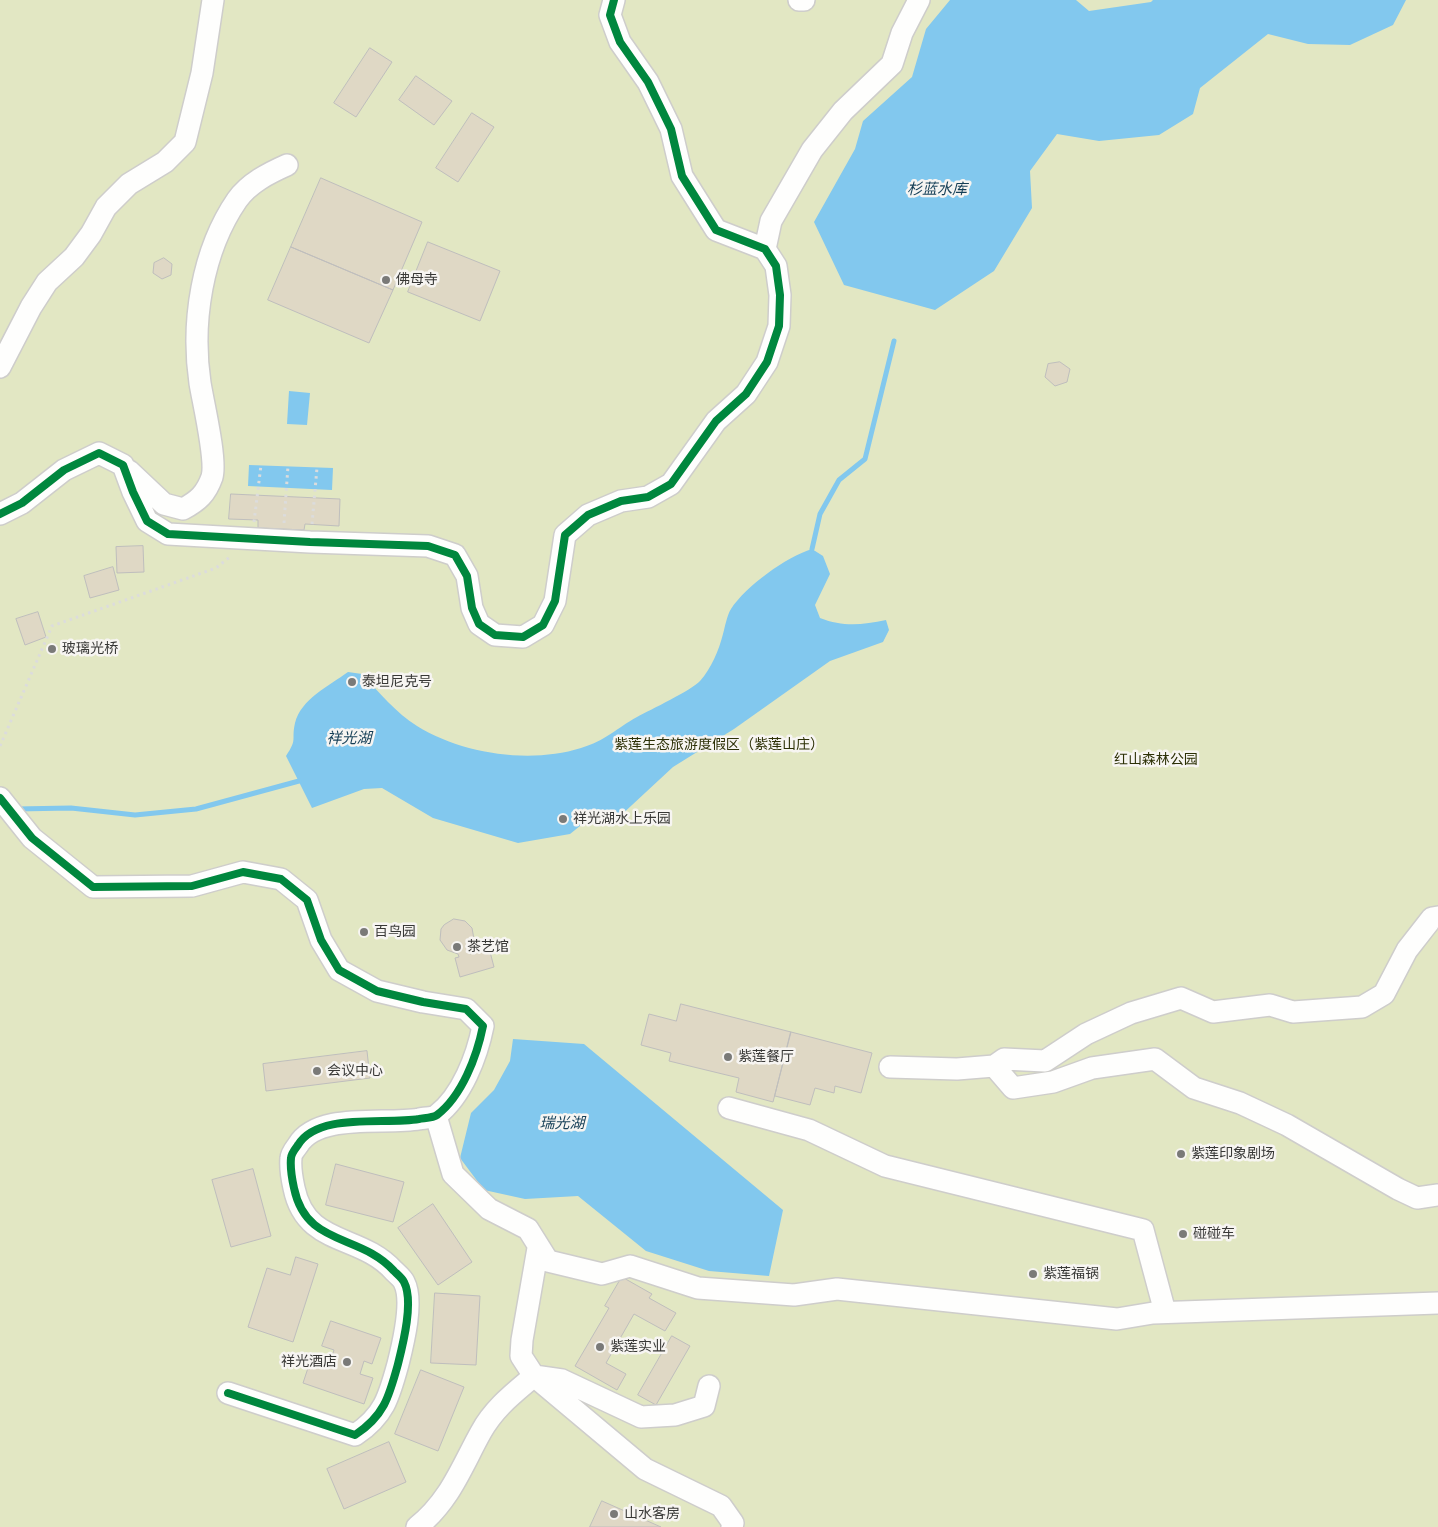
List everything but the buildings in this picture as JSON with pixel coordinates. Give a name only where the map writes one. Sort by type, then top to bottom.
[{"type":"street","points":[[0,367],[30,307],[47,282],[74,257],[91,234],[106,207],[129,184],[165,162],[185,142],[202,73],[213,0]]},
{"type":"street","points":[[124,465],[133,492],[147,520],[168,534],[282,541],[428,546],[455,555],[467,576],[472,608],[479,624],[496,635],[523,637],[543,625],[555,601],[565,535],[588,515],[621,501],[648,497],[671,484],[716,421],[746,394],[767,362],[779,326],[780,295],[776,266],[765,249],[716,230],[682,176],[671,129],[648,82],[620,42],[610,16],[614,0]]},
{"type":"street","points":[[798,0],[804,0]]},
{"type":"street","points":[[765,249],[771,221],[812,150],[843,111],[892,64],[902,33],[919,0]]},
{"type":"street","points":[[0,514],[22,503],[64,470],[99,453],[124,465],[164,504],[183,508],[202,499],[213,475],[210,438],[200,380],[197,320],[206,268],[221,228],[238,198],[265,175],[287,165]]},
{"type":"street","points":[[0,798],[32,838],[93,887],[192,886],[243,872],[281,879],[307,900],[321,940],[339,970],[377,991],[466,1009],[483,1026],[479,1045],[468,1073],[449,1102],[436,1116],[398,1123],[336,1123],[316,1128],[302,1138],[291,1156],[292,1179],[298,1206],[311,1224],[330,1236],[363,1248],[388,1264],[404,1282],[407,1303],[405,1337],[387,1403],[371,1425],[355,1436],[228,1394]]},
{"type":"street","points":[[890,1067],[957,1069],[994,1066],[1004,1059],[1046,1061],[1086,1034],[1131,1013],[1181,998],[1213,1012],[1270,1005],[1293,1012],[1362,1008],[1384,994],[1407,950],[1432,918],[1438,916]]},
{"type":"street","points":[[994,1066],[1013,1088],[1053,1082],[1092,1068],[1155,1059],[1194,1088],[1240,1103],[1287,1124],[1398,1189],[1417,1198],[1438,1195]]},
{"type":"street","points":[[729,1108],[809,1130],[885,1166],[1143,1230],[1165,1312]]},
{"type":"street","points":[[436,1116],[453,1174],[489,1209],[528,1228],[538,1248],[548,1260],[602,1274],[630,1266],[698,1288],[794,1295],[837,1289],[1117,1319],[1165,1312],[1438,1303]]},
{"type":"street","points":[[538,1248],[522,1340],[521,1356],[534,1376],[645,1469],[721,1506],[733,1523],[732,1527]]},
{"type":"street","points":[[418,1527],[446,1498],[481,1430],[500,1404],[534,1376],[562,1380],[641,1417],[675,1416],[704,1406],[709,1386]]},
{"type":"path","points":[[0,746],[52,626],[216,568],[252,539],[260,487],[261,465]]},
{"type":"path","points":[[282,541],[288,466]]},
{"type":"path","points":[[310,542],[317,468]]},
{"type":"green space","name":"紫莲生态旅游度假区（紫莲山庄）","points":[[0,0],[1438,0],[1438,1527],[0,1527]]},
{"type":"water","name":"杉蓝水库","points":[[950,0],[1076,0],[1089,11],[1151,2],[1153,0],[1406,0],[1393,25],[1350,45],[1308,44],[1268,34],[1200,88],[1193,114],[1159,135],[1099,141],[1057,134],[1030,171],[1032,208],[994,271],[935,310],[844,285],[814,222],[855,149],[863,121],[912,77],[926,29]]},
{"type":"water","points":[[289,391],[310,393],[307,425],[287,424]]},
{"type":"water","points":[[249,465],[333,468],[332,490],[248,486]]},
{"type":"water","name":"祥光湖","points":[[812,549],[823,556],[830,574],[815,605],[820,618],[837,623],[853,624],[886,620],[889,630],[883,642],[830,661],[734,729],[673,767],[618,818],[590,818],[570,834],[518,843],[433,818],[382,788],[364,789],[312,808],[286,756],[293,742],[298,714],[303,707],[309,700],[348,672],[362,674],[409,721],[435,736],[454,744],[497,754],[519,755],[561,753],[589,745],[696,685],[708,671],[714,659],[728,614],[738,600],[767,573],[790,559]]},
{"type":"water","name":"瑞光湖","points":[[513,1039],[584,1044],[783,1210],[769,1276],[709,1271],[646,1251],[578,1196],[525,1199],[484,1190],[460,1158],[471,1113],[494,1090],[510,1061]]},
{"type":"waterway","points":[[812,549],[820,514],[839,480],[865,459],[894,341]]},
{"type":"waterway","points":[[16,809],[71,808],[135,815],[196,809],[299,781]]},
{"type":"cycle path","points":[[0,514],[22,503],[64,470],[99,453],[123,465],[147,521],[168,534],[428,546],[455,555],[467,576],[472,608],[479,624],[495,635],[523,637],[543,625],[555,601],[565,535],[588,515],[621,501],[648,497],[671,484],[716,421],[746,394],[767,362],[779,326],[780,295],[776,266],[765,249],[716,230],[682,176],[671,129],[648,82],[620,42],[610,15],[614,0]]},
{"type":"cycle path","points":[[0,798],[32,838],[93,887],[192,886],[243,872],[281,879],[307,900],[321,940],[339,970],[377,991],[423,1002],[466,1009],[483,1026],[477,1050],[467,1075],[454,1097],[437,1115],[428,1118],[405,1120],[353,1122],[320,1128],[308,1135],[291,1156],[294,1188],[300,1207],[310,1221],[322,1230],[366,1250],[380,1259],[402,1279],[407,1290],[407,1323],[398,1364],[392,1386],[379,1413],[373,1421],[355,1435],[228,1393]]},
{"type":"place","name":"佛母寺","points":[[386,280]]},
{"type":"place","name":"玻璃光桥","points":[[52,649]]},
{"type":"place","name":"泰坦尼克号","points":[[352,682]]},
{"type":"place","name":"祥光湖水上乐园","points":[[563,819]]},
{"type":"place","name":"百鸟园","points":[[364,932]]},
{"type":"place","name":"茶艺馆","points":[[457,947]]},
{"type":"place","name":"紫莲餐厅","points":[[728,1057]]},
{"type":"place","name":"会议中心","points":[[317,1071]]},
{"type":"place","name":"紫莲印象剧场","points":[[1181,1154]]},
{"type":"place","name":"碰碰车","points":[[1183,1234]]},
{"type":"place","name":"紫莲福锅","points":[[1033,1274]]},
{"type":"place","name":"紫莲实业","points":[[600,1347]]},
{"type":"place","name":"祥光酒店","points":[[347,1362]]},
{"type":"place","name":"山水客房","points":[[614,1514]]},
{"type":"park label","name":"红山森林公园","points":[[1156,760]]}]
